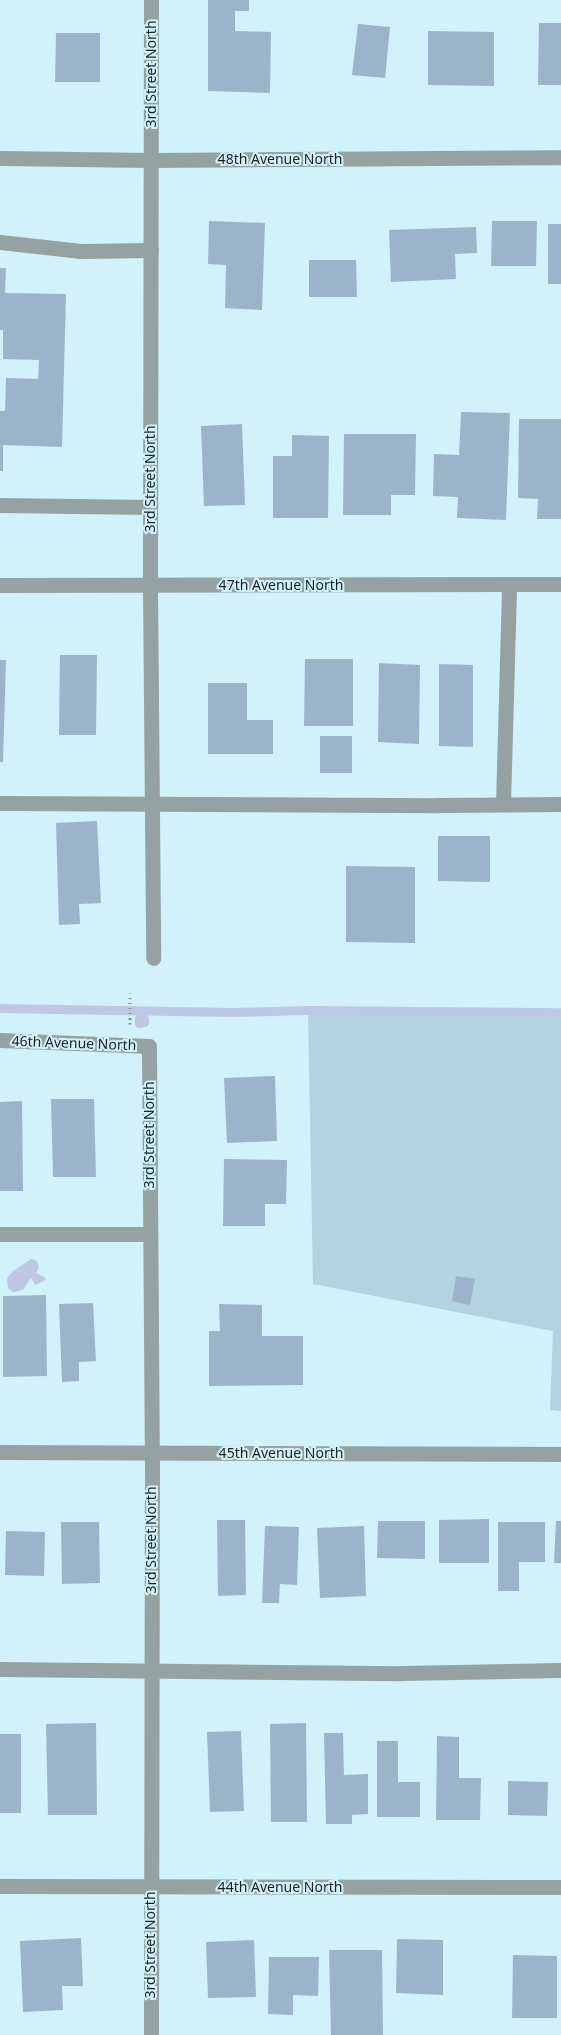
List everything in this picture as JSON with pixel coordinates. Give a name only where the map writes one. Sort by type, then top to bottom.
[{"type":"street","name":"3rd Street North","points":[[151,0],[150,585],[153,958]]},
{"type":"street","name":"48th Avenue North","points":[[0,158],[151,160],[561,157]]},
{"type":"street","points":[[0,242],[80,251],[151,250]]},
{"type":"street","points":[[0,506],[150,507]]},
{"type":"street","points":[[503,804],[509,584]]},
{"type":"street","name":"47th Avenue North","points":[[0,585],[561,584]]},
{"type":"street","points":[[0,803],[561,804]]},
{"type":"street","name":"46th Avenue North","points":[[0,1040],[149,1046]]},
{"type":"street","name":"3rd Street North","points":[[149,1046],[152,1453],[151,2035]]},
{"type":"street","points":[[0,1234],[150,1234]]},
{"type":"street","name":"45th Avenue North","points":[[0,1452],[561,1454]]},
{"type":"street","points":[[0,1670],[401,1673],[561,1670]]},
{"type":"street","name":"44th Avenue North","points":[[0,1886],[561,1887]]},
{"type":"path","points":[[130,992],[130,1021]]},
{"type":"shaded area","points":[[308,1010],[561,1012],[561,1411],[550,1410],[553,1331],[313,1284]]},
{"type":"shaded area","points":[[31,1259],[36,1260],[39,1267],[36,1273],[46,1278],[35,1285],[31,1278],[23,1290],[13,1292],[8,1288],[7,1278],[13,1271]]},
{"type":"building","points":[[208,0],[249,0],[249,11],[235,11],[235,31],[271,32],[270,93],[208,91]]},
{"type":"building","points":[[539,23],[561,23],[561,85],[538,85]]},
{"type":"building","points":[[358,24],[390,27],[385,78],[352,75]]},
{"type":"building","points":[[428,31],[494,32],[494,86],[428,85]]},
{"type":"building","points":[[56,33],[100,33],[100,82],[55,82]]},
{"type":"building","points":[[209,221],[265,223],[262,310],[225,308],[226,265],[208,264]]},
{"type":"building","points":[[492,221],[537,221],[536,266],[491,266]]},
{"type":"building","points":[[548,224],[561,224],[561,284],[548,284]]},
{"type":"building","points":[[476,227],[477,253],[455,254],[456,279],[391,282],[389,230]]},
{"type":"building","points":[[309,260],[356,260],[357,297],[309,297]]},
{"type":"building","points":[[0,268],[6,268],[5,293],[66,294],[62,447],[3,445],[3,471],[0,471],[0,411],[5,411],[6,378],[38,379],[39,360],[3,359],[3,330],[0,330]]},
{"type":"building","points":[[461,412],[510,413],[506,520],[457,518],[458,497],[433,496],[434,454],[459,455]]},
{"type":"building","points":[[519,419],[561,419],[561,519],[537,519],[538,499],[518,498]]},
{"type":"building","points":[[242,424],[245,505],[204,506],[201,426]]},
{"type":"building","points":[[344,434],[416,434],[415,495],[391,495],[391,515],[343,515]]},
{"type":"building","points":[[292,435],[329,436],[328,518],[273,518],[273,456],[292,456]]},
{"type":"building","points":[[60,655],[97,655],[96,735],[59,735]]},
{"type":"building","points":[[305,659],[353,659],[353,726],[304,726]]},
{"type":"building","points":[[0,660],[6,660],[3,762],[0,762]]},
{"type":"building","points":[[379,663],[420,665],[419,744],[378,742]]},
{"type":"building","points":[[439,664],[473,665],[473,747],[439,746]]},
{"type":"building","points":[[208,683],[247,683],[247,720],[273,720],[273,754],[208,754]]},
{"type":"building","points":[[320,736],[352,736],[352,773],[320,773]]},
{"type":"building","points":[[97,821],[101,903],[79,904],[80,924],[59,925],[56,823]]},
{"type":"building","points":[[438,836],[490,836],[490,882],[438,881]]},
{"type":"building","points":[[346,866],[415,867],[415,943],[346,942]]},
{"type":"building","points":[[275,1076],[277,1141],[227,1143],[224,1078]]},
{"type":"building","points":[[51,1099],[94,1099],[96,1177],[53,1177]]},
{"type":"building","points":[[22,1101],[23,1191],[0,1191],[0,1102]]},
{"type":"building","points":[[224,1159],[287,1160],[286,1204],[265,1204],[265,1226],[223,1226]]},
{"type":"building","points":[[456,1276],[475,1279],[470,1305],[452,1301]]},
{"type":"building","points":[[46,1295],[47,1376],[3,1377],[3,1296]]},
{"type":"building","points":[[93,1303],[96,1361],[79,1362],[79,1381],[62,1382],[59,1304]]},
{"type":"building","points":[[219,1304],[262,1305],[262,1336],[303,1336],[303,1385],[209,1386],[209,1331],[220,1331]]},
{"type":"building","points":[[489,1519],[489,1563],[439,1563],[439,1520]]},
{"type":"building","points":[[217,1520],[245,1520],[246,1595],[218,1596]]},
{"type":"building","points":[[378,1521],[425,1521],[425,1559],[377,1558]]},
{"type":"building","points":[[556,1521],[561,1521],[561,1563],[554,1563]]},
{"type":"building","points":[[61,1522],[99,1522],[100,1583],[62,1584]]},
{"type":"building","points":[[498,1522],[545,1522],[545,1562],[519,1562],[519,1591],[498,1591]]},
{"type":"building","points":[[265,1526],[299,1527],[297,1585],[280,1584],[279,1603],[262,1603]]},
{"type":"building","points":[[364,1526],[366,1596],[320,1598],[317,1528]]},
{"type":"building","points":[[6,1531],[45,1532],[44,1576],[5,1575]]},
{"type":"building","points":[[96,1723],[97,1815],[48,1815],[46,1724]]},
{"type":"building","points":[[306,1723],[307,1822],[271,1822],[270,1724]]},
{"type":"building","points":[[241,1731],[244,1811],[210,1812],[207,1732]]},
{"type":"building","points":[[324,1733],[343,1733],[344,1775],[368,1774],[368,1814],[352,1815],[352,1824],[326,1824]]},
{"type":"building","points":[[0,1734],[21,1734],[21,1813],[0,1813]]},
{"type":"building","points":[[437,1736],[459,1737],[459,1778],[481,1778],[480,1820],[436,1820]]},
{"type":"building","points":[[377,1741],[398,1741],[398,1782],[420,1782],[420,1817],[377,1817]]},
{"type":"building","points":[[508,1781],[548,1782],[547,1816],[508,1815]]},
{"type":"building","points":[[81,1938],[83,1986],[62,1986],[63,2010],[23,2012],[20,1941]]},
{"type":"building","points":[[397,1939],[443,1940],[443,1995],[396,1993]]},
{"type":"building","points":[[254,1940],[256,1997],[208,1998],[206,1942]]},
{"type":"building","points":[[329,1950],[382,1950],[383,2035],[331,2035]]},
{"type":"building","points":[[513,1955],[557,1956],[557,2018],[512,2018]]},
{"type":"building","points":[[269,1957],[319,1957],[318,1996],[293,1995],[293,2015],[268,2014]]},
{"type":"waterway","points":[[0,1008],[232,1012],[308,1010],[561,1012]]},
{"type":"waterway","points":[[139,1019],[144,1019],[144,1022],[139,1023],[139,1019]]}]
